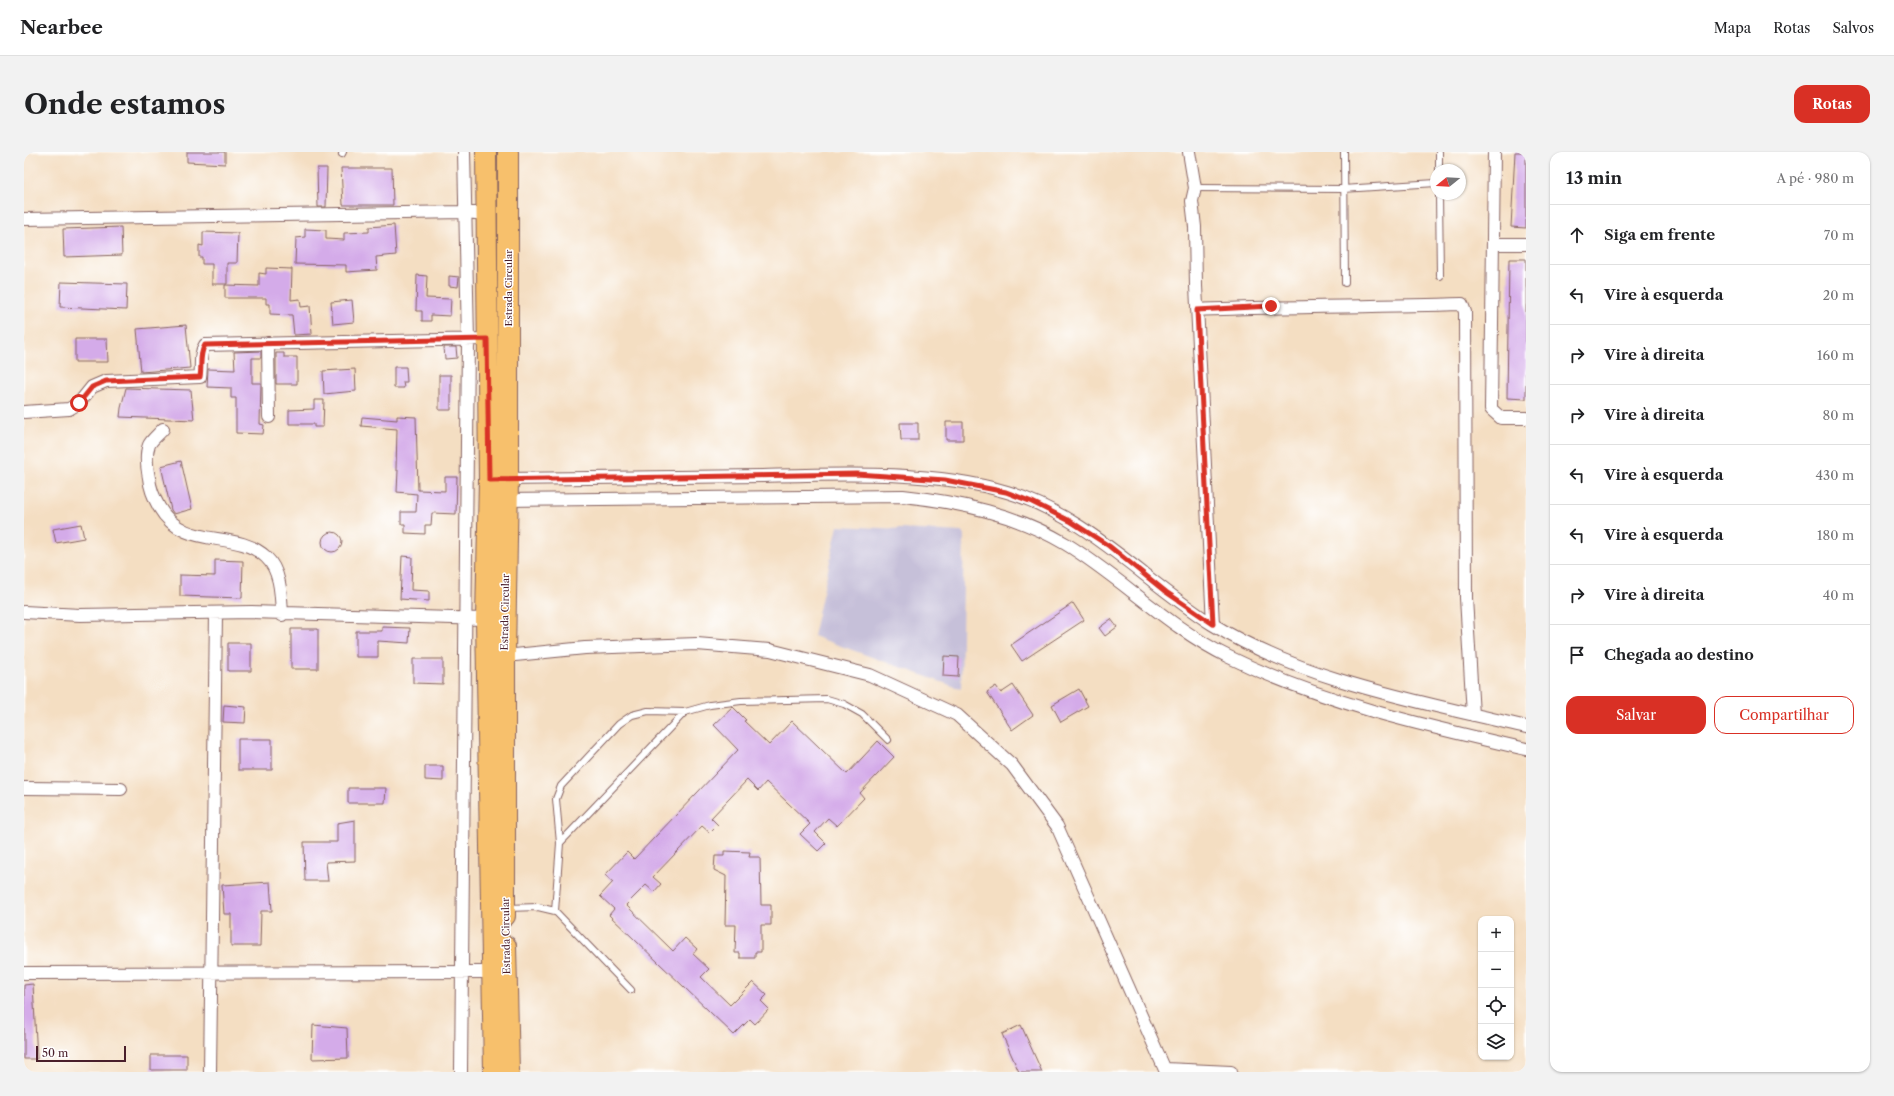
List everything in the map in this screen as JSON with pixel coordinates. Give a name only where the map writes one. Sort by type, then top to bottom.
[{"type":"main road","points":[[486,152],[486,214],[478,339],[498,489],[486,619],[494,1072]]},
{"type":"main road","name":"Estrada Circular","points":[[508,152],[498,489],[505,656],[505,908],[509,1072]]},
{"type":"street","points":[[461,1072],[465,618],[478,339],[465,212],[464,152]]},
{"type":"street","points":[[1189,152],[1195,188],[1192,201],[1195,227],[1197,310],[1213,624]]},
{"type":"street","points":[[1494,152],[1491,409],[1501,418],[1526,418]]},
{"type":"street","points":[[24,219],[465,212],[486,214]]},
{"type":"street","points":[[1493,244],[1526,244]]},
{"type":"street","points":[[1197,310],[1271,306],[1370,307],[1462,304],[1465,312],[1466,598],[1473,714]]},
{"type":"street","points":[[24,412],[69,409],[79,403],[92,387],[106,381],[200,377],[202,365],[201,352],[205,345],[268,342],[478,339]]},
{"type":"street","points":[[268,342],[268,417]]},
{"type":"street","points":[[163,429],[149,445],[146,463],[149,481],[154,497],[165,517],[189,534],[238,543],[257,550],[267,558],[276,571],[280,588],[282,614]]},
{"type":"street","points":[[498,489],[857,474],[945,480],[1006,492],[1032,502],[1070,521],[1109,546],[1166,592],[1213,624],[1255,646],[1313,672],[1420,702],[1526,727]]},
{"type":"street","points":[[498,489],[903,496],[961,504],[989,511],[1027,524],[1065,543],[1194,637],[1227,656],[1292,686],[1340,702],[1526,749]]},
{"type":"street","points":[[24,612],[80,615],[216,613],[486,619]]},
{"type":"street","points":[[210,1072],[216,613]]},
{"type":"street","points":[[505,656],[585,648],[697,644],[770,650],[870,675],[957,715],[1012,765],[1057,826],[1166,1071],[1231,1072]]},
{"type":"street","points":[[24,788],[121,789]]},
{"type":"street","points":[[24,973],[493,972]]},
{"type":"lane","points":[[1344,152],[1343,189],[1345,283]]},
{"type":"lane","points":[[1438,152],[1439,164]]},
{"type":"lane","points":[[1195,188],[1343,189],[1430,182]]},
{"type":"lane","points":[[1439,200],[1440,276]]},
{"type":"lane","points":[[555,911],[560,843],[556,799],[561,786],[619,724],[632,715],[648,711],[685,712],[710,704],[741,701],[827,699],[844,704],[862,714],[888,740]]},
{"type":"lane","points":[[560,843],[685,712]]},
{"type":"lane","points":[[505,908],[538,907],[555,911],[631,990]]},
{"type":"shaded area","points":[[838,526],[964,532],[961,689],[813,636]]},
{"type":"building","points":[[187,152],[225,152],[225,164],[187,162]]},
{"type":"building","points":[[1515,152],[1526,152],[1526,228],[1511,227]]},
{"type":"building","points":[[317,168],[327,168],[326,207],[318,207]]},
{"type":"building","points":[[341,168],[392,168],[393,205],[343,205]]},
{"type":"building","points":[[394,225],[396,255],[376,257],[377,270],[346,272],[346,265],[295,264],[296,238],[305,237],[305,229],[326,230],[326,239],[344,240],[344,233],[369,232],[369,227]]},
{"type":"building","points":[[121,227],[122,255],[64,257],[63,229]]},
{"type":"building","points":[[203,232],[238,233],[237,263],[227,263],[227,284],[212,284],[212,264],[202,264],[202,257],[199,257],[199,245],[203,246]]},
{"type":"building","points":[[1509,259],[1526,259],[1526,399],[1507,398]]},
{"type":"building","points":[[266,268],[292,269],[291,300],[300,299],[301,307],[310,306],[312,334],[294,335],[292,315],[270,314],[270,304],[266,304],[266,298],[225,298],[225,285],[259,286],[259,273],[266,274]]},
{"type":"building","points":[[417,275],[427,276],[426,298],[451,299],[450,316],[431,315],[431,321],[422,321],[422,311],[416,311]]},
{"type":"building","points":[[449,276],[459,277],[458,287],[449,286]]},
{"type":"building","points":[[61,282],[127,284],[126,310],[60,307]]},
{"type":"building","points":[[352,300],[354,322],[333,324],[331,302]]},
{"type":"building","points":[[186,325],[190,368],[141,372],[137,329]]},
{"type":"building","points":[[75,339],[107,339],[108,362],[75,362]]},
{"type":"building","points":[[444,347],[456,347],[457,358],[445,359]]},
{"type":"building","points":[[261,351],[261,358],[252,358],[252,383],[261,383],[260,424],[264,425],[263,434],[236,433],[236,398],[231,398],[231,388],[207,387],[208,369],[235,370],[234,352]]},
{"type":"building","points":[[276,353],[284,353],[284,357],[297,357],[297,384],[276,384]]},
{"type":"building","points":[[394,367],[406,367],[407,382],[403,382],[404,388],[394,388]]},
{"type":"building","points":[[355,369],[356,391],[324,394],[323,371]]},
{"type":"building","points":[[439,375],[451,375],[451,410],[439,410]]},
{"type":"building","points":[[126,388],[191,390],[194,420],[120,417]]},
{"type":"building","points":[[314,400],[324,400],[323,427],[314,427],[314,424],[289,424],[289,410],[314,409]]},
{"type":"building","points":[[397,416],[416,417],[418,490],[445,491],[445,477],[457,477],[456,514],[432,513],[431,525],[425,525],[425,534],[405,533],[405,524],[401,524],[401,512],[416,512],[417,494],[397,492],[397,429],[361,426],[362,417],[397,420]]},
{"type":"building","points":[[946,422],[963,422],[963,440],[946,440]]},
{"type":"building","points":[[900,423],[918,423],[918,440],[901,440]]},
{"type":"building","points":[[181,461],[192,509],[174,514],[171,510],[161,466]]},
{"type":"building","points":[[81,524],[84,538],[56,543],[53,529]]},
{"type":"building","points":[[328,532],[336,532],[342,538],[342,546],[336,552],[328,552],[322,546],[322,538]]},
{"type":"building","points":[[402,556],[412,557],[411,590],[429,591],[429,601],[400,599]]},
{"type":"building","points":[[215,560],[243,561],[242,598],[180,596],[180,575],[215,576]]},
{"type":"building","points":[[1073,603],[1084,620],[1022,661],[1011,645]]},
{"type":"building","points":[[1111,619],[1117,627],[1105,636],[1099,628]]},
{"type":"building","points":[[382,627],[410,628],[409,643],[378,641],[378,657],[356,657],[356,631],[382,631]]},
{"type":"building","points":[[291,629],[318,629],[318,669],[291,669]]},
{"type":"building","points":[[228,643],[251,643],[251,671],[228,671]]},
{"type":"building","points":[[944,656],[959,657],[958,677],[943,676]]},
{"type":"building","points":[[413,659],[443,659],[443,684],[413,683]]},
{"type":"building","points":[[1013,685],[1033,715],[1012,730],[987,692],[996,686],[1001,693]]},
{"type":"building","points":[[1079,689],[1088,706],[1061,722],[1052,705]]},
{"type":"building","points":[[224,705],[246,707],[245,723],[223,722]]},
{"type":"building","points":[[733,707],[746,720],[744,721],[769,745],[792,721],[847,774],[878,741],[894,757],[860,793],[864,798],[837,826],[828,818],[815,832],[826,843],[818,851],[800,834],[810,824],[766,782],[758,791],[747,780],[711,818],[718,825],[710,833],[702,826],[653,877],[661,884],[654,892],[646,885],[626,905],[673,951],[685,938],[697,949],[693,954],[709,969],[701,977],[730,1005],[753,982],[767,995],[761,1001],[769,1009],[755,1024],[750,1019],[734,1035],[609,915],[614,909],[600,896],[613,882],[605,875],[627,852],[634,859],[738,750],[714,725]]},
{"type":"building","points":[[238,739],[272,739],[272,770],[238,770]]},
{"type":"building","points":[[425,766],[443,766],[443,781],[425,780]]},
{"type":"building","points":[[348,788],[386,788],[385,803],[348,803]]},
{"type":"building","points":[[355,820],[355,861],[326,862],[328,881],[305,881],[304,842],[337,842],[337,823]]},
{"type":"building","points":[[724,851],[750,852],[749,857],[760,857],[761,905],[771,905],[771,925],[761,925],[761,952],[755,952],[755,958],[740,958],[740,953],[735,953],[736,925],[725,925],[726,876],[714,870],[715,856],[724,856]]},
{"type":"building","points":[[270,882],[272,911],[261,911],[260,946],[231,946],[231,914],[224,914],[222,885]]},
{"type":"building","points":[[33,984],[37,1059],[24,1059],[24,985]]},
{"type":"building","points":[[313,1025],[347,1028],[348,1058],[312,1059]]},
{"type":"building","points":[[1021,1025],[1042,1072],[1019,1072],[1002,1034]]},
{"type":"building","points":[[151,1055],[187,1055],[187,1070],[151,1070]]},
{"type":"route","points":[[79,403],[92,387],[106,381],[200,377],[202,365],[201,352],[205,345],[268,342],[487,339],[489,480],[857,474],[945,480],[1006,492],[1032,502],[1070,521],[1109,546],[1166,592],[1213,624],[1197,310],[1271,306]]}]
